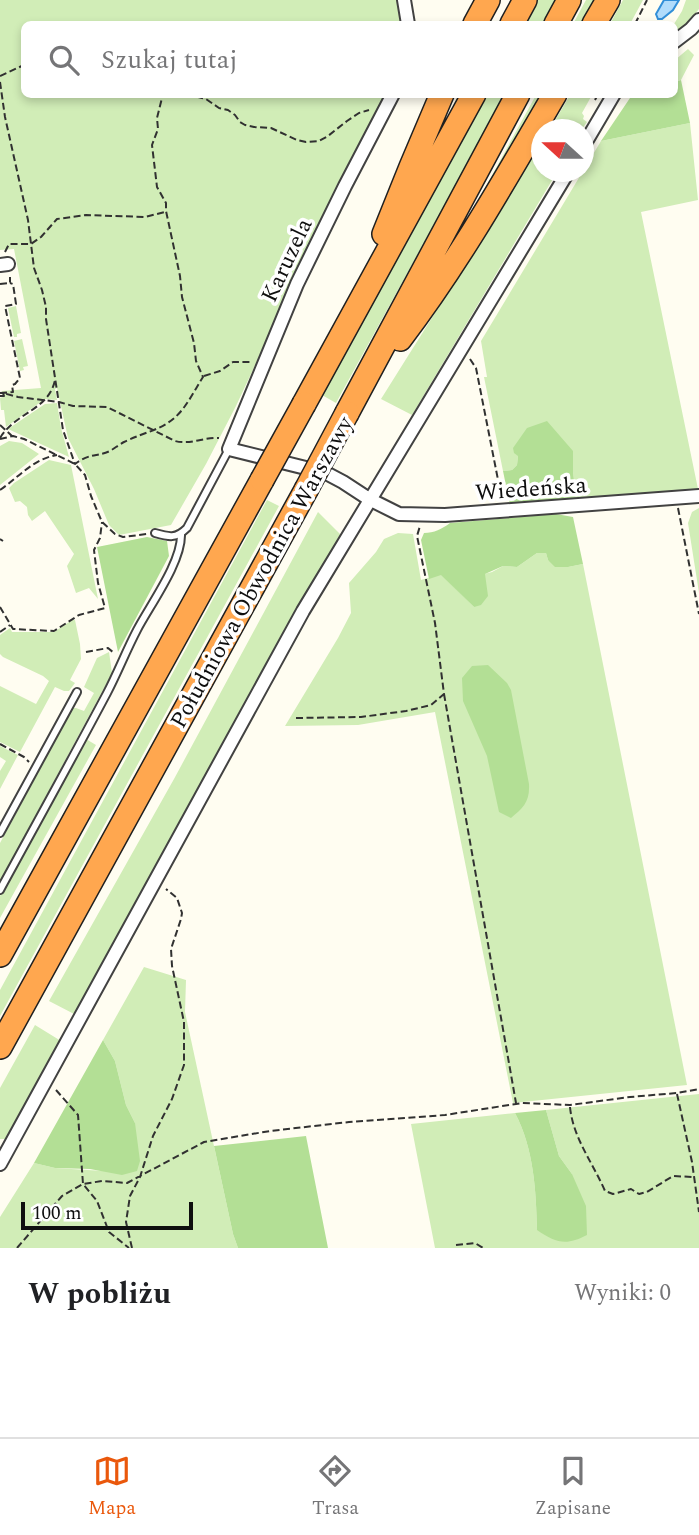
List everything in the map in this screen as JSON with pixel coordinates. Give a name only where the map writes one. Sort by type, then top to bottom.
[{"type":"highway","points":[[477,21],[488,0]]},
{"type":"highway","points":[[514,21],[525,0]]},
{"type":"highway","points":[[558,21],[569,0]]},
{"type":"highway","points":[[596,21],[608,0]]},
{"type":"highway","points":[[349,325],[440,98]]},
{"type":"highway","name":"Południowa Obwodnica Warszawy","points":[[0,955],[472,98]]},
{"type":"highway","name":"Południowa Obwodnica Warszawy","points":[[0,1047],[306,490],[517,98]]},
{"type":"highway","points":[[352,404],[422,310],[480,221],[553,98]]},
{"type":"street","points":[[404,0],[408,21]]},
{"type":"street","points":[[678,39],[699,20]]},
{"type":"street","points":[[594,127],[612,98]]},
{"type":"street","name":"Karuzela","points":[[231,445],[297,284],[390,101]]},
{"type":"street","points":[[0,1164],[290,632],[562,182]]},
{"type":"street","name":"Wiedeńska","points":[[231,445],[326,473],[399,514],[423,516],[699,496]]},
{"type":"lane","points":[[155,534],[181,534],[187,528],[231,445]]},
{"type":"lane","points":[[0,890],[174,562],[181,543],[181,534]]},
{"type":"lane","points":[[0,833],[77,692]]},
{"type":"path","points":[[637,21],[648,0]]},
{"type":"path","points":[[0,76],[21,66]]},
{"type":"path","points":[[0,82],[2,108],[28,220],[34,268],[46,307],[63,430],[75,464]]},
{"type":"path","points":[[162,98],[157,118],[158,129],[152,145],[157,187],[166,203],[182,297],[196,361],[203,377]]},
{"type":"path","points":[[202,98],[228,110],[245,125],[271,128],[306,142],[319,141],[359,113],[390,101]]},
{"type":"path","points":[[1,394],[13,392],[12,385],[20,378],[5,306],[16,304],[13,284],[10,283],[5,263],[9,244],[31,244],[57,219],[86,215],[145,216],[166,211]]},
{"type":"path","points":[[0,284],[10,283]]},
{"type":"path","points":[[459,353],[472,361],[476,368],[505,511]]},
{"type":"path","points":[[75,464],[90,455],[110,451],[124,442],[169,423],[183,410],[203,377],[233,362],[265,362]]},
{"type":"path","points":[[0,439],[15,421],[45,401],[51,394],[55,379]]},
{"type":"path","points":[[1,394],[73,406],[107,407],[175,441],[184,443],[218,438],[231,445]]},
{"type":"path","points":[[0,425],[12,436]]},
{"type":"path","points":[[0,439],[12,436],[24,439],[75,464],[85,475],[102,522],[115,534],[123,537],[155,534]]},
{"type":"path","points":[[0,490],[36,462],[58,455]]},
{"type":"path","points":[[676,498],[699,614]]},
{"type":"path","points":[[423,516],[417,536],[435,623],[444,694],[516,1104]]},
{"type":"path","points":[[0,607],[13,629],[54,631],[79,615],[105,608],[98,583],[94,550],[100,538],[102,522]]},
{"type":"path","points":[[0,632],[11,625]]},
{"type":"path","points":[[86,652],[108,649],[115,654],[118,671]]},
{"type":"path","points":[[296,718],[361,717],[406,711],[431,705],[444,694]]},
{"type":"path","points":[[0,744],[27,760],[34,771]]},
{"type":"path","points":[[130,1248],[126,1222],[130,1196],[184,1065],[184,1022],[172,966],[172,949],[181,919],[181,908],[173,894],[154,882]]},
{"type":"path","points":[[17,1248],[62,1196],[83,1184],[102,1181],[127,1183],[204,1142],[310,1126],[444,1115],[516,1104],[570,1104],[699,1089]]},
{"type":"path","points":[[56,1090],[78,1115],[83,1184],[97,1201],[110,1232],[130,1248]]},
{"type":"path","points":[[677,1093],[692,1162],[699,1212]]},
{"type":"path","points":[[570,1104],[577,1138],[605,1191],[613,1194],[631,1189],[639,1194],[673,1176],[693,1177]]},
{"type":"path","points":[[456,1245],[475,1244],[483,1248]]},
{"type":"green space","points":[[0,0],[398,0],[402,21],[21,21],[21,98],[385,98],[339,186],[236,406],[171,525],[119,535],[109,525],[68,438],[57,388],[57,400],[45,399],[6,427],[4,410],[1,410],[2,391],[41,388],[14,249],[0,250]]},
{"type":"green space","points":[[537,0],[556,0],[545,21],[526,21]]},
{"type":"green space","points":[[586,0],[600,0],[588,21],[575,21]]},
{"type":"green space","points":[[623,0],[643,0],[632,21],[612,21]]},
{"type":"green space","points":[[686,0],[699,0],[699,9],[678,32],[678,21],[676,21]]},
{"type":"green space","points":[[688,49],[694,55],[678,81],[678,57]]},
{"type":"green space","points":[[681,80],[690,123],[601,141],[630,98],[678,98],[678,81]]},
{"type":"green space","points":[[484,98],[503,98],[336,403],[322,395]]},
{"type":"green space","points":[[534,98],[545,98],[473,210]]},
{"type":"green space","points":[[568,98],[590,98],[582,113],[583,119],[556,119]]},
{"type":"green space","points":[[690,123],[698,200],[641,212],[698,489],[576,499],[573,451],[518,456],[517,465],[512,470],[503,471],[484,377],[487,377],[481,341],[576,182],[594,182],[594,153],[601,141]]},
{"type":"green space","points":[[531,160],[531,182],[551,182],[412,415],[381,399]]},
{"type":"green space","points":[[16,306],[21,333],[14,337],[8,308]]},
{"type":"green space","points":[[22,339],[28,366],[20,371],[14,341]]},
{"type":"green space","points":[[57,403],[69,457],[8,429],[45,404]]},
{"type":"green space","points":[[547,421],[573,451],[576,499],[510,505],[503,471],[512,470],[517,465],[518,456],[513,448],[527,428]]},
{"type":"green space","points":[[9,441],[22,443],[39,454],[0,485],[0,446]]},
{"type":"green space","points":[[49,460],[71,465],[98,599],[89,588],[76,593],[67,566],[74,554],[45,511],[32,521],[27,507],[20,501],[15,502],[9,488]]},
{"type":"green space","points":[[267,500],[279,506],[0,1016],[0,990]]},
{"type":"green space","points":[[699,508],[699,593],[688,523],[692,512]]},
{"type":"green space","points":[[318,512],[341,535],[281,637],[76,1015],[49,1001],[174,779]]},
{"type":"green space","points":[[556,514],[573,517],[583,564],[555,567],[548,560],[546,553],[537,553],[517,567],[503,566],[485,574],[488,596],[481,605],[474,607],[441,575],[429,579],[421,540],[424,533],[438,530],[450,523]]},
{"type":"green space","points":[[398,533],[413,534],[421,580],[441,574],[474,607],[484,574],[503,566],[517,567],[537,553],[546,553],[548,560],[568,567],[583,564],[687,1085],[513,1103],[435,712],[358,725],[285,726],[351,613],[349,583],[384,539]]},
{"type":"green space","points":[[147,537],[167,541],[169,556],[118,652],[97,547]]},
{"type":"green space","points":[[75,620],[81,659],[70,680],[75,683],[69,691],[55,687],[20,752],[0,742],[0,686],[36,704],[49,681],[3,657],[0,654],[0,635],[10,628],[12,632],[54,632]]},
{"type":"green space","points":[[109,652],[112,673],[0,882],[0,843],[73,708],[84,711],[94,693],[84,687],[97,658]]},
{"type":"green space","points":[[488,665],[511,690],[529,784],[525,804],[511,818],[499,812],[487,756],[463,701],[462,678],[472,666]]},
{"type":"green space","points":[[86,739],[96,745],[0,918],[0,896]]},
{"type":"green space","points":[[0,746],[18,755],[0,789],[0,771],[6,761],[0,757]]},
{"type":"green space","points":[[144,967],[186,980],[185,1012],[238,1248],[0,1248],[0,1217],[34,1163],[55,1168],[104,1171],[135,1123],[126,1105],[115,1061],[103,1040]]},
{"type":"green space","points":[[35,1025],[61,1041],[10,1135],[0,1139],[0,1088]]},
{"type":"green space","points":[[103,1040],[115,1061],[126,1105],[135,1123],[140,1161],[137,1171],[122,1175],[90,1169],[55,1168],[34,1163]]},
{"type":"green space","points":[[699,1094],[699,1248],[435,1248],[411,1124],[515,1113],[530,1156],[535,1185],[537,1230],[572,1174],[559,1156],[546,1110]]},
{"type":"green space","points":[[546,1110],[559,1156],[572,1174],[586,1206],[587,1235],[573,1241],[561,1242],[537,1230],[535,1185],[530,1156],[515,1113]]},
{"type":"green space","points":[[306,1136],[328,1248],[238,1248],[214,1146]]},
{"type":"water","points":[[664,0],[679,0],[673,10],[658,19],[656,14]]}]
